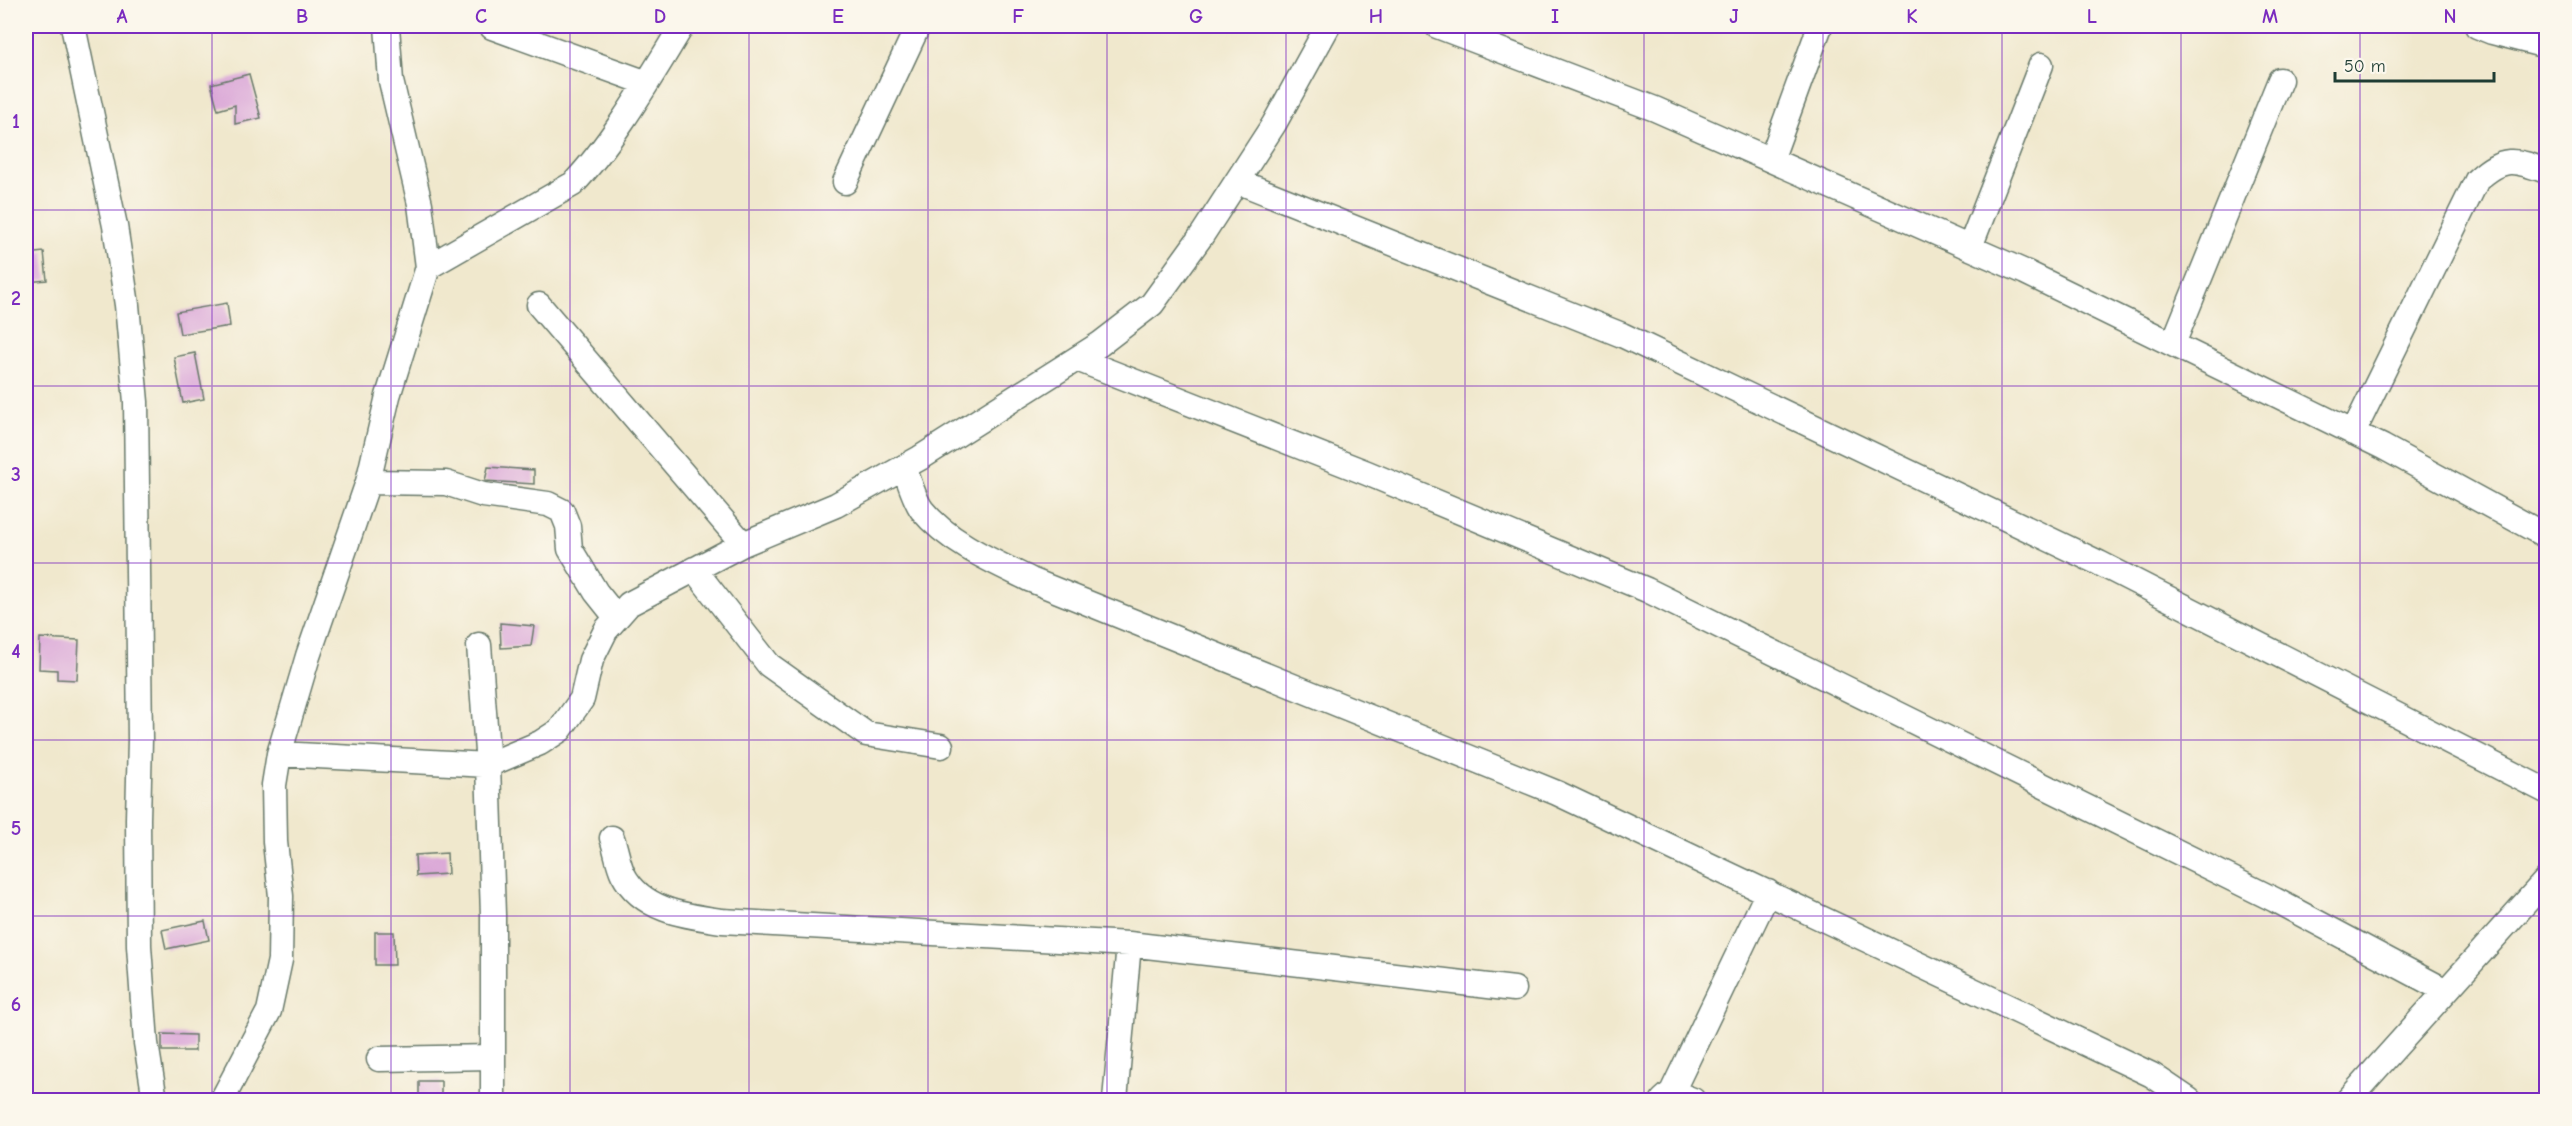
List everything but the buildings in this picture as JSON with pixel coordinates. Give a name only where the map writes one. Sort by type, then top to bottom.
[{"type":"street","points":[[73,26],[115,226],[127,305],[136,402],[140,946],[146,1043],[155,1101]]},
{"type":"street","points":[[222,1101],[269,1011],[280,960],[282,896],[275,842],[274,785],[279,754],[308,656],[368,482],[388,396],[428,267],[420,204],[390,81],[387,26]]},
{"type":"street","points":[[428,267],[573,184],[585,171],[647,83],[682,26]]},
{"type":"street","points":[[845,182],[918,26]]},
{"type":"street","points":[[279,754],[488,765],[540,743],[560,730],[582,699],[591,660],[606,630],[615,617],[629,604],[743,544],[836,505],[904,467],[1077,359],[1152,304],[1202,235],[1280,114],[1328,26]]},
{"type":"street","points":[[1437,26],[1655,109],[1970,247],[2353,433],[2547,536]]},
{"type":"street","points":[[1771,160],[1820,26]]},
{"type":"street","points":[[2477,26],[2547,46]]},
{"type":"street","points":[[492,27],[647,83]]},
{"type":"street","points":[[1970,247],[2041,65]]},
{"type":"street","points":[[2173,344],[2280,80]]},
{"type":"street","points":[[2353,433],[2477,180],[2494,165],[2511,162],[2547,171]]},
{"type":"street","points":[[1237,181],[1633,340],[2099,563],[2547,791]]},
{"type":"street","points":[[538,305],[743,544]]},
{"type":"street","points":[[1077,359],[1367,473],[1647,590],[2275,900],[2446,991]]},
{"type":"street","points":[[904,467],[921,509],[947,532],[993,562],[1086,603],[1557,793],[2152,1075],[2189,1101]]},
{"type":"street","points":[[368,482],[446,483],[483,495],[548,504],[562,512],[568,526],[570,549],[596,592],[615,617]]},
{"type":"street","points":[[694,569],[769,665],[866,734],[941,746]]},
{"type":"street","points":[[479,645],[488,765],[494,915],[493,1101]]},
{"type":"street","points":[[612,838],[624,875],[645,900],[678,915],[722,921],[1129,944],[1515,989]]},
{"type":"street","points":[[2348,1101],[2547,880]]},
{"type":"street","points":[[1676,1098],[1768,892]]},
{"type":"street","points":[[1115,1101],[1129,944]]},
{"type":"street","points":[[379,1059],[493,1057]]}]
